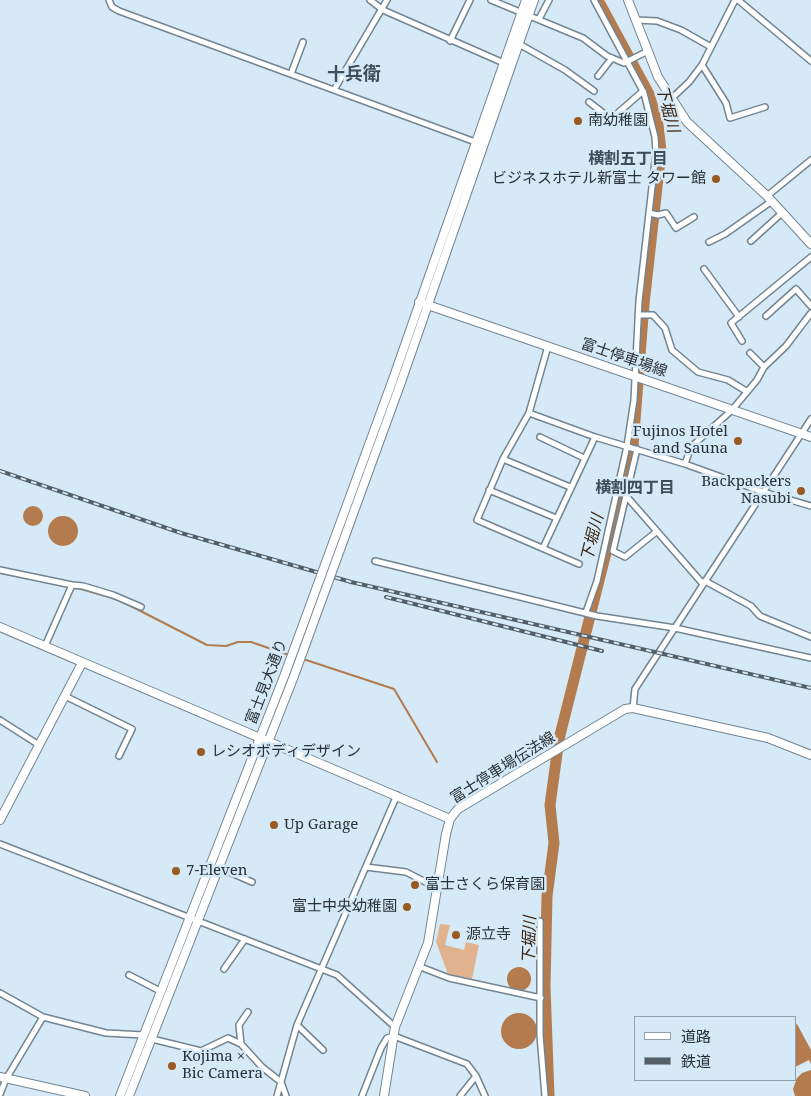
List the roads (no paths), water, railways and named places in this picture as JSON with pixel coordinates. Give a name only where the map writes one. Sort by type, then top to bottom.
[{"type":"street","points":[[109,0],[112,7],[118,11],[479,144]]},
{"type":"street","points":[[370,0],[382,10],[508,65]]},
{"type":"street","points":[[334,90],[387,0]]},
{"type":"street","points":[[450,41],[470,0]]},
{"type":"street","points":[[491,0],[583,38],[612,58],[628,62]]},
{"type":"street","points":[[508,65],[519,44],[526,0]]},
{"type":"street","points":[[419,302],[479,144],[525,14],[534,0]]},
{"type":"street","points":[[539,19],[549,0]]},
{"type":"street","points":[[586,613],[597,581],[627,446],[635,376],[638,315],[656,152],[656,137],[643,91],[594,0]]},
{"type":"street","points":[[628,0],[658,76],[671,99],[700,135],[769,198],[811,244]]},
{"type":"street","points":[[671,99],[689,82],[702,65],[736,0],[811,61]]},
{"type":"street","points":[[636,20],[657,21],[681,30],[711,47]]},
{"type":"street","points":[[291,74],[303,42]]},
{"type":"street","points":[[519,44],[558,65],[594,91]]},
{"type":"street","points":[[628,62],[648,51]]},
{"type":"street","points":[[598,76],[612,58]]},
{"type":"street","points":[[702,65],[726,102],[730,118],[765,107]]},
{"type":"street","points":[[589,102],[611,119],[643,91]]},
{"type":"street","points":[[429,305],[479,144]]},
{"type":"street","points":[[709,242],[725,234],[811,160]]},
{"type":"street","points":[[751,241],[783,212]]},
{"type":"street","points":[[649,213],[658,215],[666,213],[676,228],[694,217]]},
{"type":"street","points":[[742,340],[730,323],[740,317],[811,257]]},
{"type":"street","points":[[704,269],[740,317]]},
{"type":"street","points":[[766,316],[796,289],[811,306]]},
{"type":"street","name":"富士停車場線","points":[[419,302],[811,437]]},
{"type":"street","name":"富士見大通り","points":[[129,1096],[162,992],[218,867],[294,676],[396,383],[419,302]]},
{"type":"street","name":"富士見大通り","points":[[120,1096],[148,1037],[194,919],[260,737],[396,383],[429,305]]},
{"type":"street","points":[[685,464],[691,447],[732,410],[758,380],[764,367],[786,346],[811,313]]},
{"type":"street","points":[[638,315],[653,315],[665,328],[672,350],[698,372],[728,380],[746,392]]},
{"type":"street","points":[[548,346],[529,413],[503,459],[476,520],[579,564]]},
{"type":"street","points":[[750,353],[764,367]]},
{"type":"street","points":[[529,413],[595,437],[685,464],[763,492],[811,506]]},
{"type":"street","points":[[811,419],[635,689],[633,708],[768,738],[811,755]]},
{"type":"street","points":[[540,437],[584,458]]},
{"type":"street","points":[[543,548],[595,437]]},
{"type":"street","points":[[637,449],[613,551],[625,557],[656,532]]},
{"type":"street","points":[[503,459],[570,487]]},
{"type":"street","points":[[490,490],[556,518]]},
{"type":"street","points":[[626,497],[656,532],[704,582],[751,606],[760,616],[811,637]]},
{"type":"street","points":[[376,562],[598,616],[675,628],[811,658]]},
{"type":"street","points":[[0,570],[113,595],[141,607]]},
{"type":"street","points":[[44,646],[72,585]]},
{"type":"street","points":[[0,627],[450,819]]},
{"type":"street","points":[[0,820],[82,663]]},
{"type":"street","points":[[65,696],[132,729],[119,756]]},
{"type":"street","name":"富士停車場伝法線","points":[[384,1096],[395,1027],[428,943],[450,819],[458,809],[625,709],[633,708]]},
{"type":"street","points":[[0,720],[39,745]]},
{"type":"street","points":[[277,1096],[297,1024],[397,795]]},
{"type":"street","points":[[0,844],[337,975],[395,1027]]},
{"type":"street","points":[[218,867],[252,882]]},
{"type":"street","points":[[366,867],[406,872],[437,888]]},
{"type":"street","points":[[540,921],[540,1034],[544,1096]]},
{"type":"street","points":[[224,969],[245,939]]},
{"type":"street","points":[[418,966],[449,978],[541,998]]},
{"type":"street","points":[[129,975],[162,992]]},
{"type":"street","points":[[0,993],[43,1017],[106,1032],[148,1037],[201,1051],[228,1038],[241,1044],[262,1067],[281,1082],[286,1096]]},
{"type":"street","points":[[241,1044],[239,1026],[248,1012]]},
{"type":"street","points":[[0,1094],[3,1078],[43,1017]]},
{"type":"street","points":[[297,1024],[323,1050]]},
{"type":"street","points":[[362,1096],[381,1048],[387,1038],[394,1036],[467,1064],[476,1076],[485,1096]]},
{"type":"street","points":[[460,1096],[476,1076]]},
{"type":"street","points":[[3,1078],[85,1096]]},
{"type":"waterway","name":"下堀川","points":[[549,1096],[545,987],[547,896],[554,843],[550,805],[559,739],[633,446],[644,304],[661,151],[658,125],[649,94],[598,0]]},
{"type":"waterway","points":[[0,573],[81,589],[119,600],[207,645],[226,646],[238,642],[251,642],[289,655]]},
{"type":"waterway","points":[[303,659],[394,689],[437,762]]},
{"type":"railway","points":[[0,471],[181,533],[351,582],[811,688]]},
{"type":"railway","points":[[386,597],[602,651]]},
{"type":"place","name":"南幼稚園","points":[[578,121]]},
{"type":"place","name":"ビジネスホテル新富士 タワー館","points":[[716,179]]},
{"type":"place","name":"Fujinos Hotel and Sauna","points":[[738,441]]},
{"type":"place","name":"Backpackers Nasubi","points":[[801,491]]},
{"type":"place","name":"レシオボディデザイン","points":[[201,752]]},
{"type":"place","name":"Up Garage","points":[[274,825]]},
{"type":"place","name":"7-Eleven","points":[[176,871]]},
{"type":"place","name":"富士さくら保育園","points":[[415,885]]},
{"type":"place","name":"富士中央幼稚園","points":[[407,907]]},
{"type":"place","name":"源立寺","points":[[456,935]]},
{"type":"place","name":"Kojima × Bic Camera","points":[[172,1066]]},
{"type":"district","name":"十兵衛","points":[[354,75]]},
{"type":"district","name":"横割五丁目","points":[[628,159]]},
{"type":"district","name":"横割四丁目","points":[[635,488]]}]
